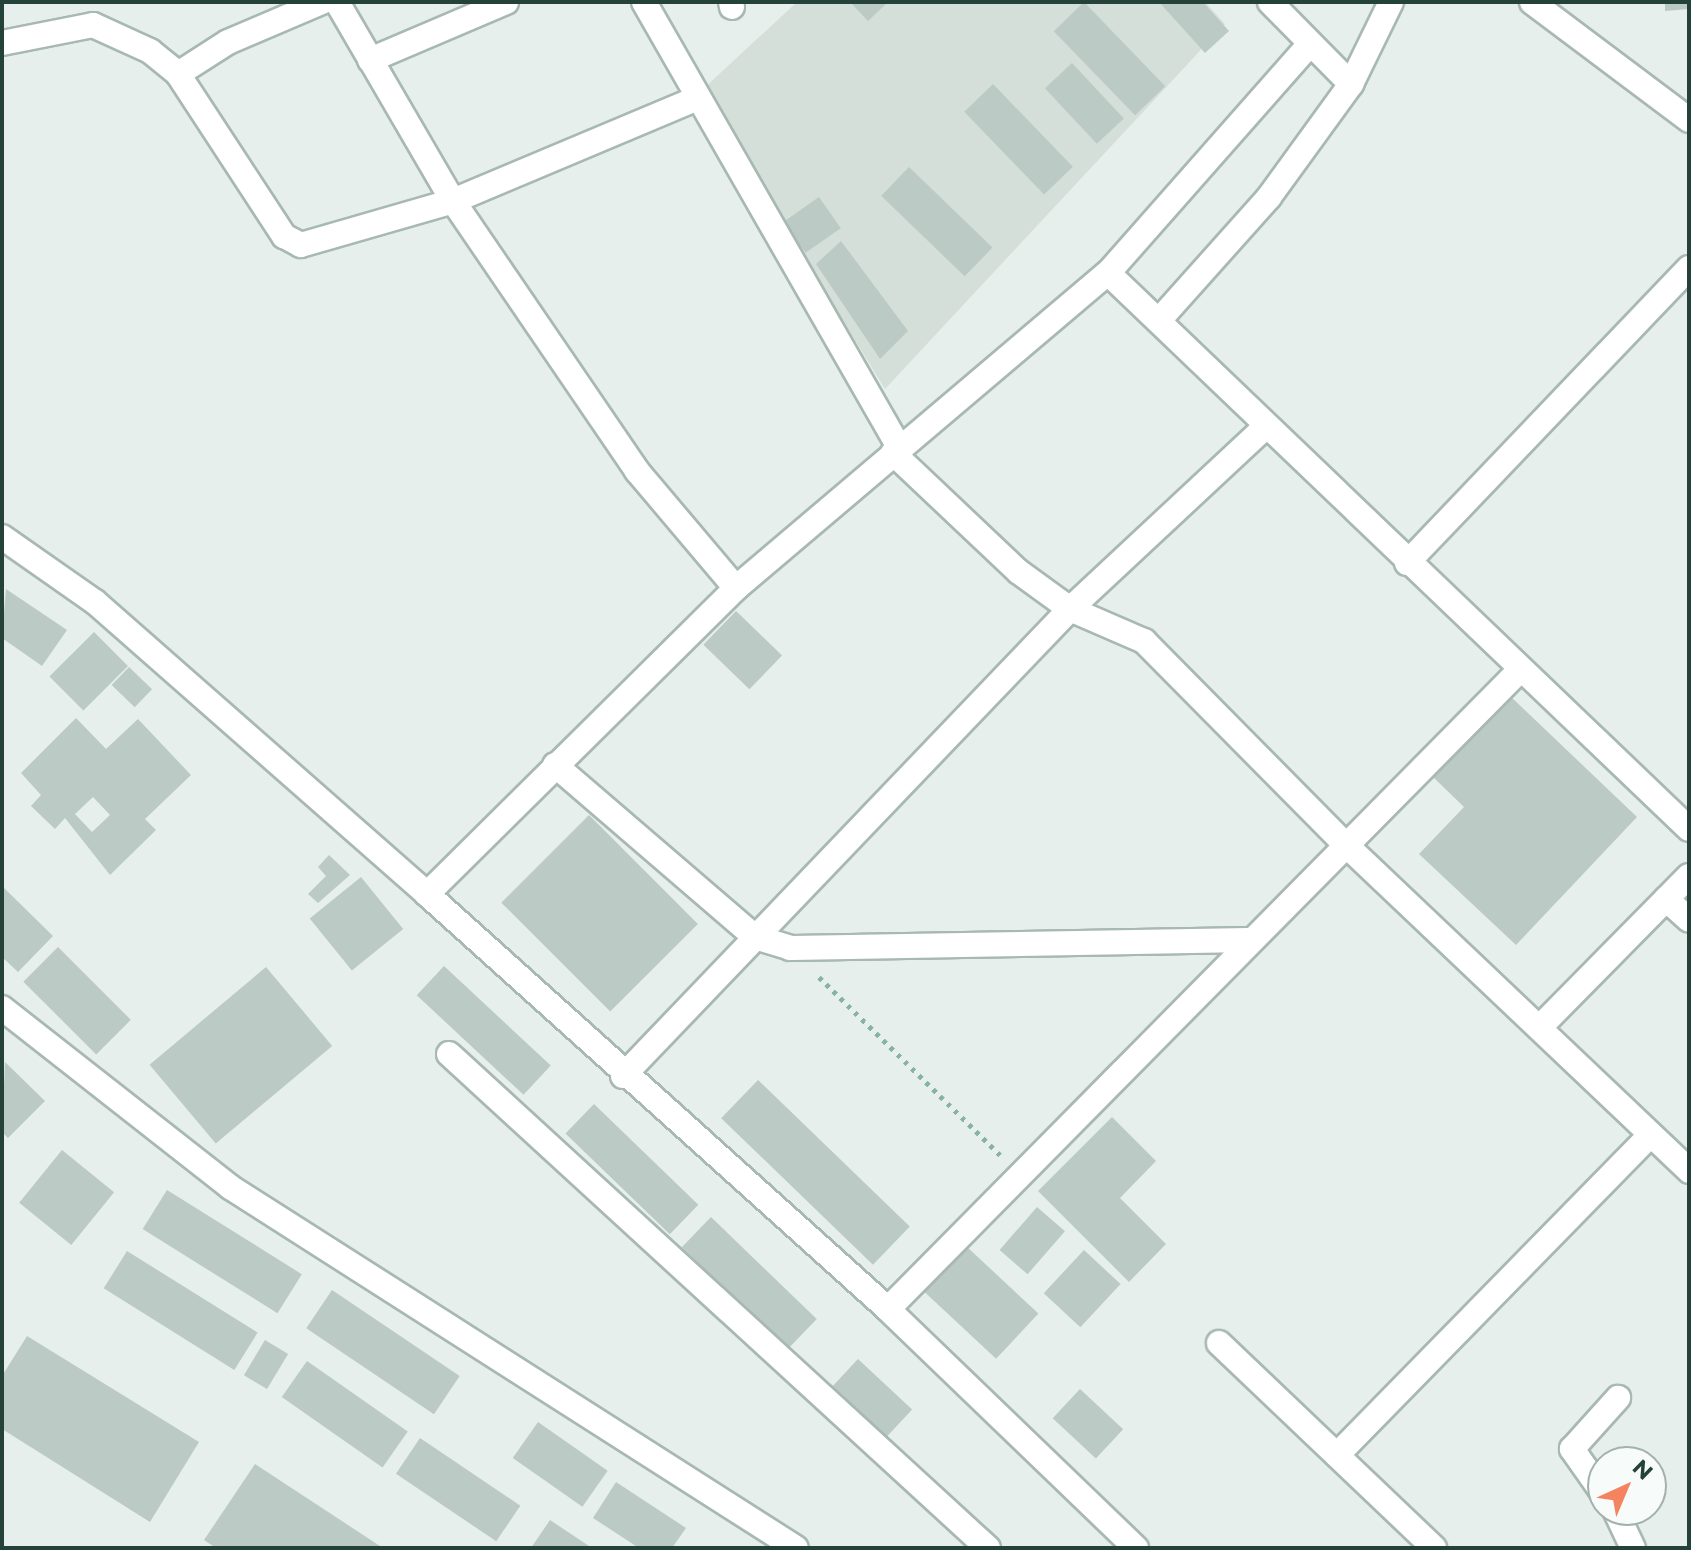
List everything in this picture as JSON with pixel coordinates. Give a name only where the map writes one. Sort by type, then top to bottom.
[{"type":"street","points":[[178,74],[228,42],[322,2]]},
{"type":"street","points":[[337,2],[453,201],[637,471],[736,588]]},
{"type":"street","points":[[370,60],[506,2]]},
{"type":"street","points":[[644,2],[896,450],[1019,572],[1070,609],[1144,641],[1345,844],[1689,1171]]},
{"type":"street","points":[[1270,2],[1309,45],[1351,84]]},
{"type":"street","points":[[1161,318],[1269,197],[1351,84],[1391,2]]},
{"type":"street","points":[[1532,2],[1689,120]]},
{"type":"street","points":[[2,43],[93,25],[118,31],[178,74],[294,243],[453,201],[698,98]]},
{"type":"street","points":[[427,894],[736,588],[1108,273],[1309,45]]},
{"type":"street","points":[[1407,563],[1689,268]]},
{"type":"street","points":[[1108,273],[1161,318],[1265,427],[1689,829]]},
{"type":"street","points":[[623,1076],[1070,609],[1265,427]]},
{"type":"street","points":[[2,537],[95,602],[427,894],[623,1076],[888,1309],[1136,1548]]},
{"type":"street","points":[[888,1309],[1520,670]]},
{"type":"street","points":[[555,765],[755,937],[790,948],[1251,940]]},
{"type":"street","points":[[1540,1027],[1689,876]]},
{"type":"street","points":[[1666,899],[1689,920]]},
{"type":"street","points":[[2,1008],[230,1187],[796,1548]]},
{"type":"street","points":[[449,1054],[988,1548]]},
{"type":"street","points":[[1337,1455],[1650,1135]]},
{"type":"street","points":[[1219,1343],[1434,1548]]},
{"type":"street","points":[[1587,1470],[1572,1449],[1618,1398]]},
{"type":"street","points":[[1623,1526],[1633,1548]]},
{"type":"path","points":[[790,948],[1020,1175]]},
{"type":"shaded area","points":[[797,2],[1205,2],[1225,24],[885,389],[702,90]]},
{"type":"building","points":[[850,2],[888,2],[868,21]]},
{"type":"building","points":[[1084,2],[1165,86],[1135,115],[1054,31]]},
{"type":"building","points":[[1159,2],[1203,2],[1229,31],[1205,53]]},
{"type":"building","points":[[1665,2],[1689,2],[1689,9],[1665,11]]},
{"type":"building","points":[[1072,63],[1124,119],[1097,144],[1045,88]]},
{"type":"building","points":[[993,84],[1073,167],[1044,195],[964,112]]},
{"type":"building","points":[[909,167],[992,248],[965,276],[881,196]]},
{"type":"building","points":[[819,197],[841,228],[806,253],[784,222]]},
{"type":"building","points":[[841,241],[908,331],[880,359],[816,264]]},
{"type":"building","points":[[6,589],[67,630],[42,666],[2,638]]},
{"type":"building","points":[[736,611],[782,655],[749,689],[703,645]]},
{"type":"building","points":[[94,632],[128,666],[83,710],[49,677]]},
{"type":"building","points":[[129,667],[152,689],[135,707],[112,685]]},
{"type":"building","points":[[1508,694],[1637,817],[1516,945],[1419,854],[1464,807],[1431,775]]},
{"type":"building","points":[[76,718],[106,749],[138,719],[191,775],[145,819],[156,830],[110,875],[65,818],[55,829],[31,806],[41,795],[21,773]],"holes":[[[93,797],[110,815],[92,832],[75,814]]]},
{"type":"building","points":[[589,815],[698,924],[610,1012],[501,903]]},
{"type":"building","points":[[329,855],[350,875],[318,903],[308,894],[326,876],[318,867]]},
{"type":"building","points":[[361,877],[403,929],[352,971],[310,919]]},
{"type":"building","points":[[2,886],[53,936],[18,972],[2,957]]},
{"type":"building","points":[[58,947],[131,1020],[96,1054],[23,982]]},
{"type":"building","points":[[444,966],[551,1066],[523,1095],[417,995]]},
{"type":"building","points":[[266,967],[332,1046],[216,1144],[150,1065]]},
{"type":"building","points":[[5,1062],[45,1101],[8,1138],[2,1132]]},
{"type":"building","points":[[758,1080],[910,1227],[873,1265],[721,1118]]},
{"type":"building","points":[[594,1104],[698,1205],[670,1234],[566,1133]]},
{"type":"building","points":[[1112,1117],[1156,1161],[1120,1198],[1166,1244],[1129,1282],[1038,1191]]},
{"type":"building","points":[[62,1150],[114,1192],[71,1245],[19,1203]]},
{"type":"building","points":[[167,1190],[302,1274],[277,1313],[143,1229]]},
{"type":"building","points":[[1037,1207],[1065,1231],[1028,1274],[1000,1250]]},
{"type":"building","points":[[711,1217],[817,1319],[788,1349],[682,1247]]},
{"type":"building","points":[[966,1246],[1038,1314],[996,1359],[924,1291]]},
{"type":"building","points":[[1084,1250],[1121,1284],[1080,1327],[1044,1293]]},
{"type":"building","points":[[127,1251],[258,1333],[234,1370],[104,1288]]},
{"type":"building","points":[[332,1290],[460,1376],[434,1414],[306,1328]]},
{"type":"building","points":[[27,1336],[199,1442],[150,1522],[2,1429],[2,1376]]},
{"type":"building","points":[[265,1340],[288,1354],[267,1389],[244,1375]]},
{"type":"building","points":[[858,1359],[912,1409],[885,1439],[831,1388]]},
{"type":"building","points":[[307,1361],[408,1432],[383,1468],[282,1397]]},
{"type":"building","points":[[1080,1389],[1123,1429],[1096,1458],[1053,1418]]},
{"type":"building","points":[[538,1422],[608,1471],[582,1507],[513,1458]]},
{"type":"building","points":[[420,1438],[520,1506],[496,1541],[396,1474]]},
{"type":"building","points":[[255,1464],[383,1548],[216,1548],[204,1540]]},
{"type":"building","points":[[616,1482],[686,1528],[672,1548],[639,1548],[593,1518]]},
{"type":"building","points":[[550,1520],[592,1548],[531,1548]]}]
